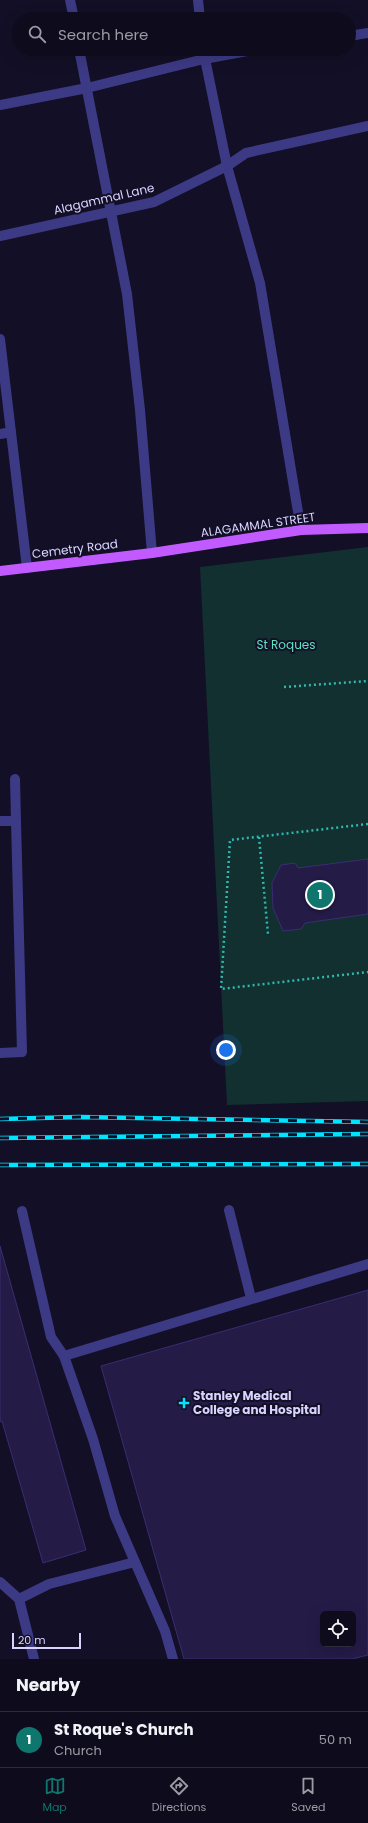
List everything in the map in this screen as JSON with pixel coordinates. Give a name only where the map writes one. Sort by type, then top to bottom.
[{"type":"main road","name":"ALAGAMMAL STREET","points":[[152,553],[301,530],[368,528]]},
{"type":"main road","name":"Cemetry Road","points":[[0,571],[152,553]]},
{"type":"street","points":[[70,0],[73,12]]},
{"type":"street","points":[[198,0],[199,12]]},
{"type":"street","points":[[356,35],[368,33]]},
{"type":"street","points":[[80,56],[127,294],[140,410],[152,553]]},
{"type":"street","points":[[0,105],[86,88],[196,56]]},
{"type":"street","points":[[203,56],[227,166],[260,283],[301,530]]},
{"type":"street","name":"Alagammal Lane","points":[[0,236],[154,202],[227,166],[246,152],[368,126]]},
{"type":"street","points":[[0,339],[27,568]]},
{"type":"street","points":[[0,434],[11,432]]},
{"type":"street","points":[[0,1053],[22,1052],[15,779]]},
{"type":"street","points":[[0,821],[16,820]]},
{"type":"street","points":[[229,1210],[251,1298]]},
{"type":"street","points":[[22,1212],[51,1337],[64,1356],[94,1439],[115,1516],[165,1631],[173,1659]]},
{"type":"street","points":[[64,1356],[251,1298],[368,1264]]},
{"type":"street","points":[[19,1599],[49,1584],[135,1562]]},
{"type":"street","points":[[0,1582],[19,1599],[34,1659]]},
{"type":"path","points":[[284,687],[368,681]]},
{"type":"path","points":[[368,824],[230,840],[221,988],[368,972]]},
{"type":"path","points":[[259,836],[268,934]]},
{"type":"green space","name":"St Roques","points":[[368,547],[368,1101],[227,1105],[200,567]]},
{"type":"building","points":[[368,859],[368,914],[305,923],[301,929],[283,931],[273,908],[272,883],[281,865],[295,863],[298,868]]},
{"type":"building","points":[[0,1246],[86,1550],[43,1563],[2,1421],[0,1422]]},
{"type":"building","points":[[368,1290],[368,1655],[352,1659],[184,1659],[101,1366]]},
{"type":"railway","points":[[0,1119],[79,1117],[368,1122]]},
{"type":"railway","points":[[0,1138],[368,1134]]},
{"type":"railway","points":[[0,1165],[368,1164]]},
{"type":"place","name":"St Roque's Church","points":[[320,895]]},
{"type":"place","name":"Stanley Medical College and Hospital","points":[[184,1403]]}]
